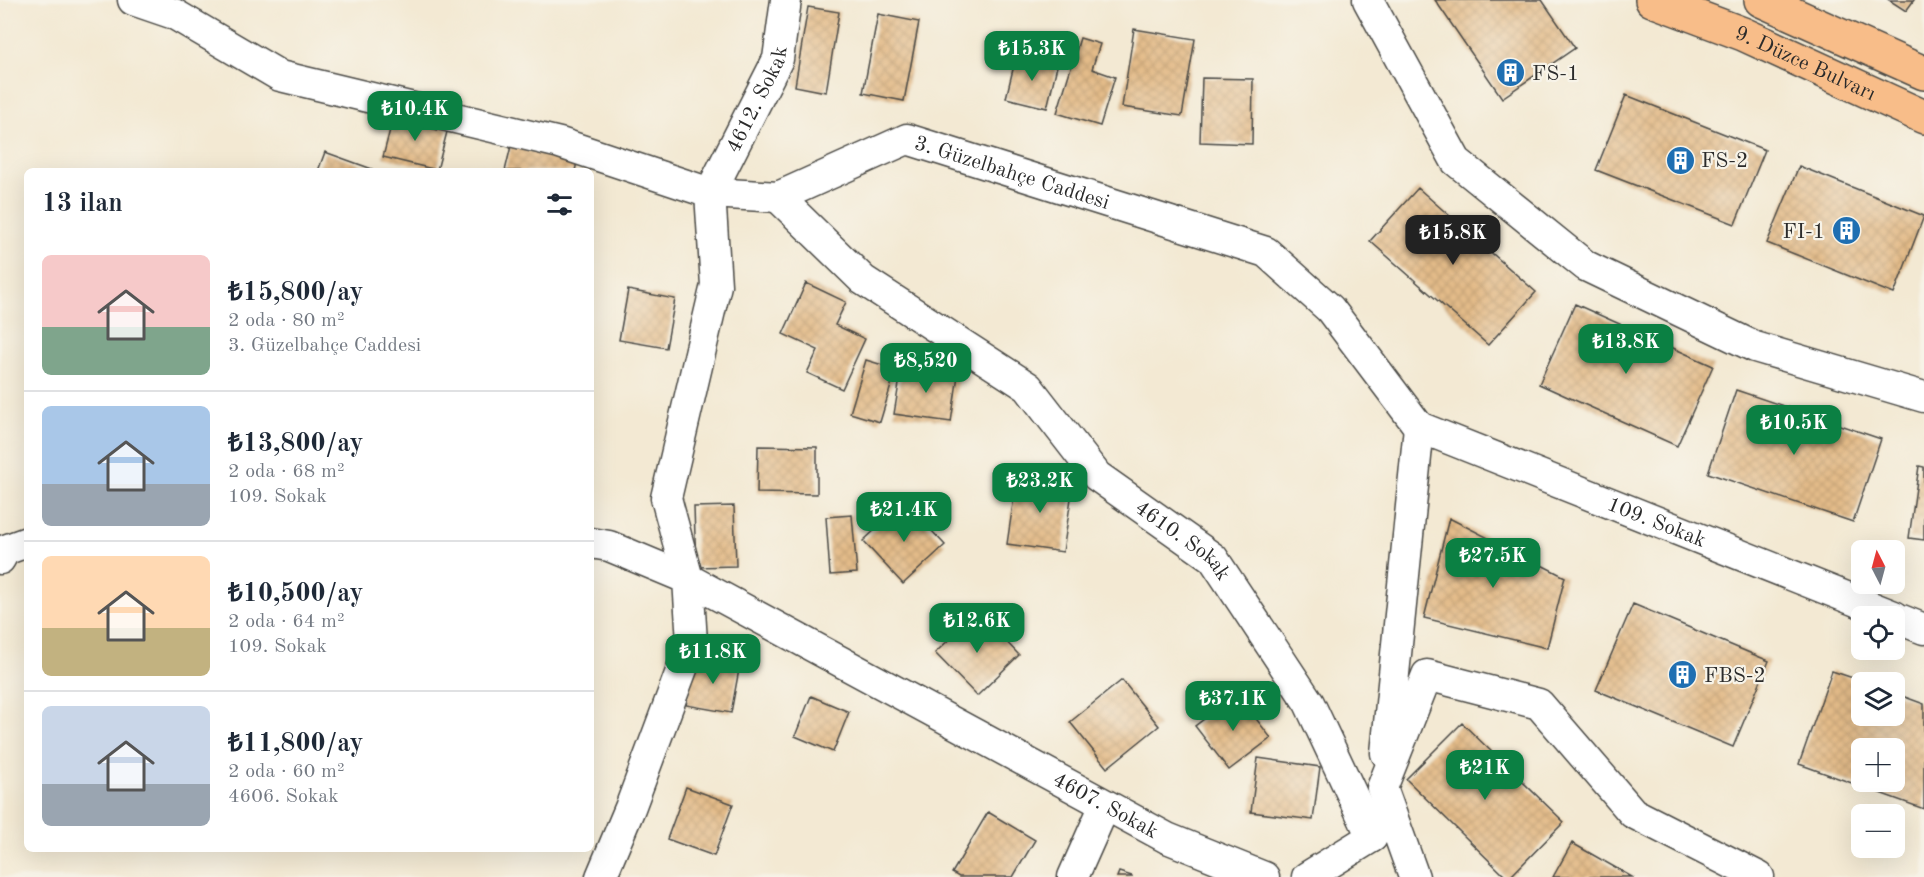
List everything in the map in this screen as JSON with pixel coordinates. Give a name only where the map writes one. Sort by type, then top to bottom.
[{"type":"main road","name":"9. Düzce Bulvarı","points":[[1652,0],[1743,34],[1924,117]]},
{"type":"main road","name":"9. Düzce Bulvarı","points":[[1761,0],[1924,73]]},
{"type":"street","name":"3. Güzelbahçe Caddesi","points":[[133,0],[174,14],[280,76],[560,143],[710,193],[778,197],[907,139],[1266,252],[1330,309],[1419,427]]},
{"type":"street","name":"4612. Sokak","points":[[710,193],[778,59],[786,0]]},
{"type":"street","points":[[1368,0],[1456,161],[1586,266],[1755,347],[1924,397]]},
{"type":"street","points":[[602,877],[692,642],[688,579],[666,498],[716,285],[710,193]]},
{"type":"street","name":"4610. Sokak","points":[[778,197],[863,280],[1028,387],[1097,476],[1213,558],[1309,703],[1372,837]]},
{"type":"street","points":[[1306,877],[1372,837],[1382,788],[1419,427]]},
{"type":"street","name":"109. Sokak","points":[[1419,427],[1866,606]]},
{"type":"street","points":[[0,559],[5,550],[24,543]]},
{"type":"street","points":[[594,544],[609,546],[688,579]]},
{"type":"street","name":"4607. Sokak","points":[[688,579],[1167,838],[1264,877]]},
{"type":"street","name":"109. Sokak","points":[[1905,621],[1924,629]]},
{"type":"street","points":[[1414,877],[1382,788],[1427,675],[1539,704],[1633,813],[1759,877]]},
{"type":"street","points":[[1072,877],[1105,805]]},
{"type":"building","name":"FS-1","points":[[1435,0],[1542,0],[1575,48],[1502,98]]},
{"type":"building","points":[[1889,0],[1914,0],[1906,11]]},
{"type":"building","points":[[808,7],[839,12],[826,92],[795,86]]},
{"type":"building","points":[[878,14],[919,22],[904,101],[863,93]]},
{"type":"building","points":[[1134,29],[1195,39],[1182,116],[1122,107]]},
{"type":"building","points":[[1080,38],[1100,44],[1092,69],[1115,77],[1100,126],[1057,113]]},
{"type":"building","points":[[1016,57],[1057,66],[1047,108],[1006,98]]},
{"type":"building","points":[[1202,78],[1253,79],[1252,144],[1200,142]]},
{"type":"building","name":"FS-2","points":[[1626,95],[1765,150],[1735,224],[1596,170]]},
{"type":"building","points":[[394,114],[448,128],[438,168],[383,157]]},
{"type":"building","points":[[511,146],[577,162],[576,168],[506,168]]},
{"type":"building","points":[[325,152],[369,168],[319,168]]},
{"type":"building","name":"FI-1","points":[[1799,166],[1924,216],[1894,294],[1767,243]]},
{"type":"building","points":[[1418,188],[1536,292],[1488,345],[1370,241]]},
{"type":"building","points":[[806,283],[846,302],[835,325],[865,339],[842,389],[807,373],[818,350],[783,334]]},
{"type":"building","points":[[628,290],[675,299],[666,348],[619,340]]},
{"type":"building","points":[[1575,304],[1713,366],[1677,446],[1539,384]]},
{"type":"building","points":[[866,360],[896,369],[880,422],[850,413]]},
{"type":"building","points":[[902,366],[958,375],[951,422],[894,414]]},
{"type":"building","points":[[1736,390],[1881,439],[1853,522],[1708,473]]},
{"type":"building","points":[[758,446],[817,447],[817,494],[757,493]]},
{"type":"building","points":[[1919,466],[1924,467],[1924,540],[1909,538]]},
{"type":"building","points":[[1017,477],[1073,485],[1063,552],[1007,544]]},
{"type":"building","points":[[905,502],[945,545],[903,584],[863,541]]},
{"type":"building","points":[[734,506],[736,566],[696,567],[694,507]]},
{"type":"building","points":[[852,515],[857,573],[830,575],[826,517]]},
{"type":"building","points":[[1449,518],[1565,577],[1547,648],[1424,618]]},
{"type":"building","name":"FBS-2","points":[[1633,604],[1769,661],[1733,747],[1596,690]]},
{"type":"building","points":[[978,612],[1019,655],[977,696],[935,653]]},
{"type":"building","points":[[696,656],[740,664],[731,713],[686,705]]},
{"type":"building","points":[[1832,671],[1851,677],[1851,726],[1905,726],[1905,697],[1924,704],[1924,809],[1877,792],[1905,792],[1905,738],[1851,738],[1851,783],[1799,764]]},
{"type":"building","points":[[1122,680],[1159,726],[1107,768],[1070,722]]},
{"type":"building","points":[[1237,694],[1271,738],[1229,770],[1195,726]]},
{"type":"building","points":[[811,696],[849,712],[833,752],[795,736]]},
{"type":"building","points":[[1462,723],[1564,822],[1510,877],[1506,877],[1406,779]]},
{"type":"building","points":[[1258,758],[1320,767],[1313,820],[1251,812]]},
{"type":"building","points":[[686,787],[733,804],[714,856],[667,839]]},
{"type":"building","points":[[988,812],[1035,840],[1013,877],[959,877],[952,873]]},
{"type":"building","points":[[1572,843],[1632,877],[1553,877]]},
{"type":"building","points":[[1119,872],[1132,876],[1132,877],[1117,877]]},
{"type":"place","name":"FS-1","points":[[1511,73]]},
{"type":"place","name":"FS-2","points":[[1680,160]]},
{"type":"place","name":"FI-1","points":[[1846,231]]},
{"type":"place","name":"FBS-2","points":[[1683,675]]}]
